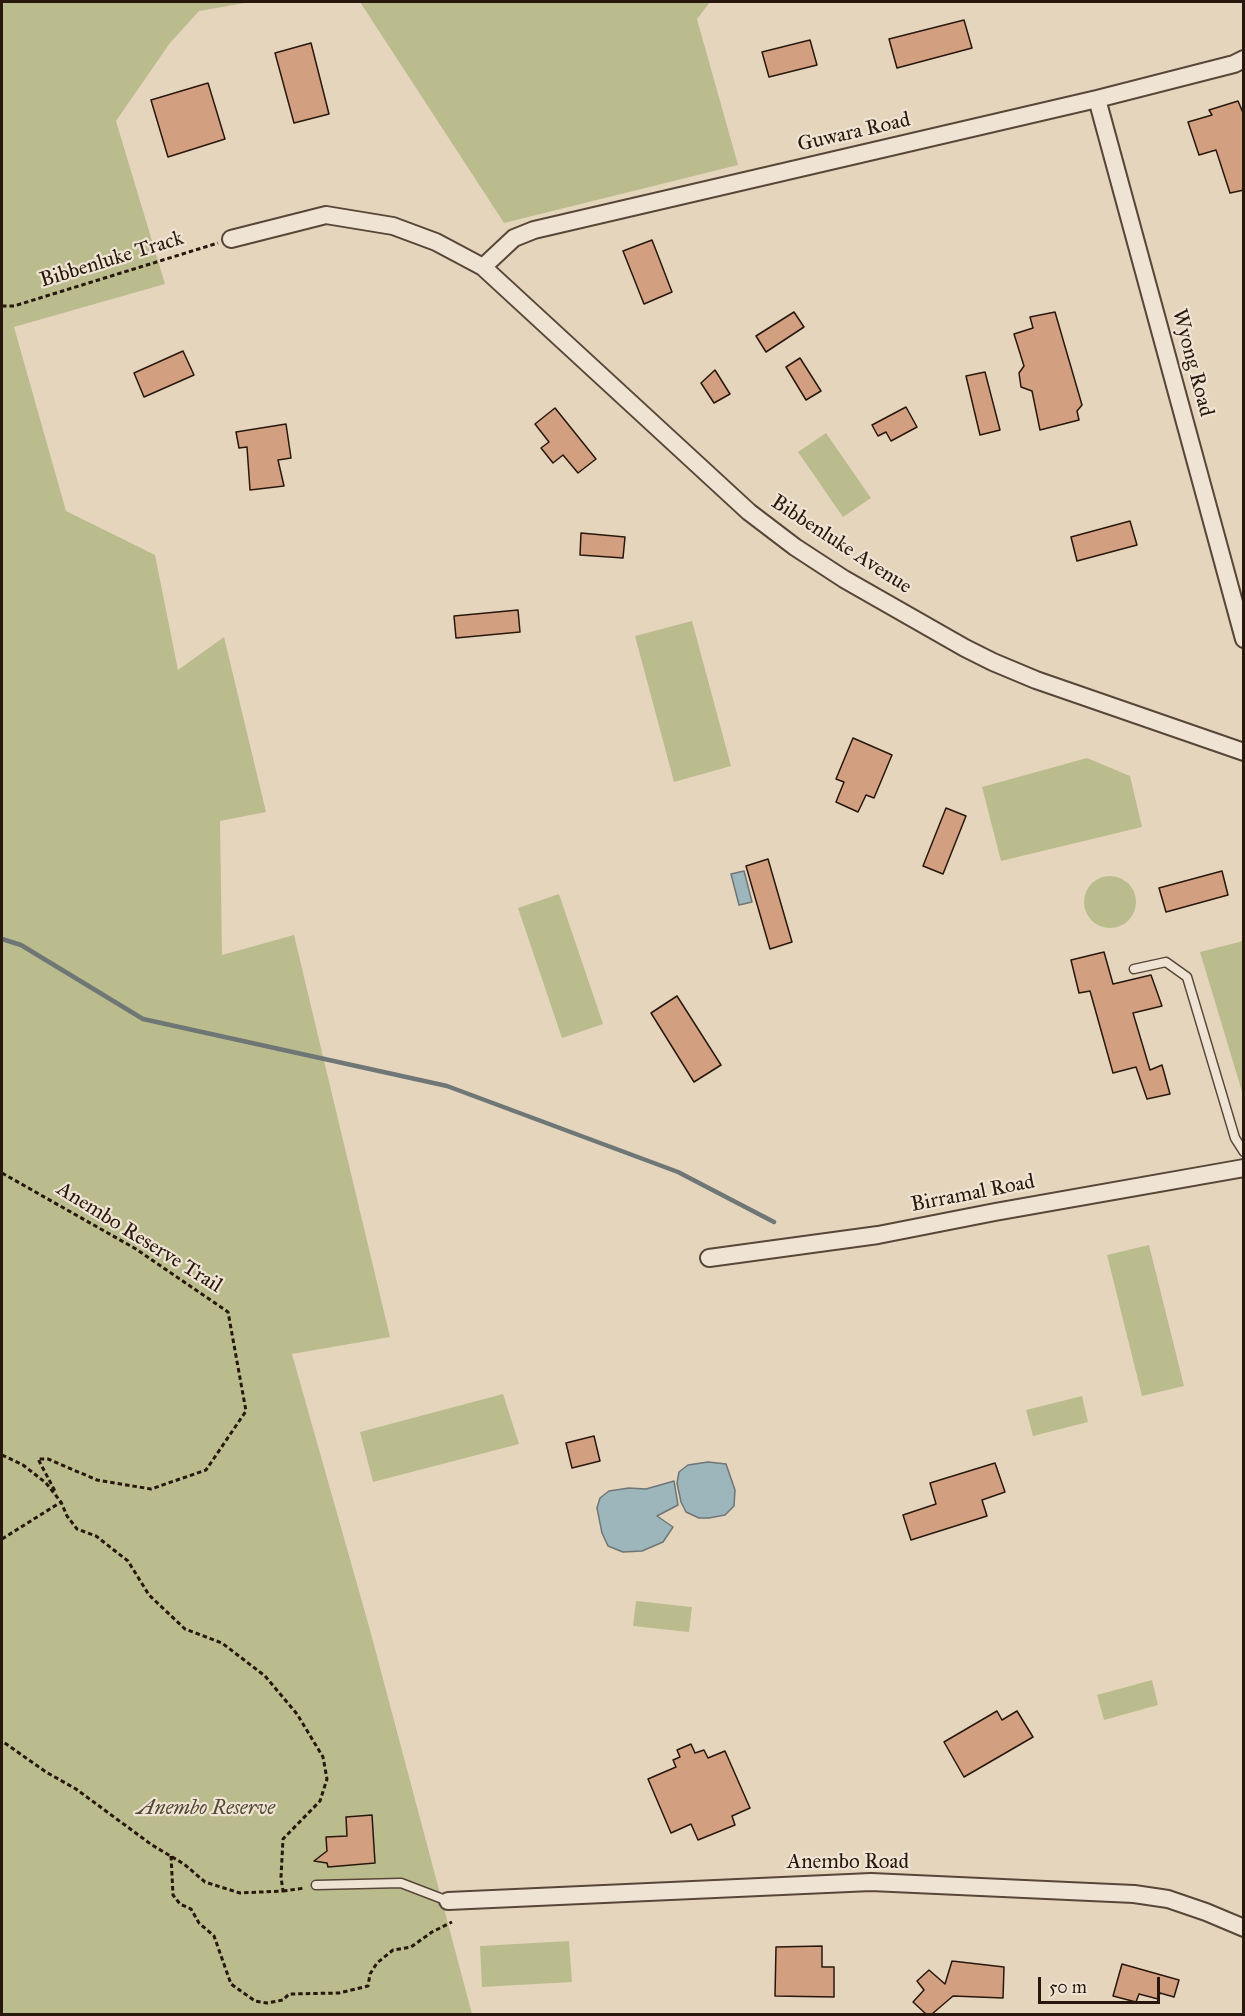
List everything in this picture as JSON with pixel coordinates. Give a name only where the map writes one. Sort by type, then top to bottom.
[{"type":"street","name":"Guwara Road","points":[[483,267],[514,238],[534,230],[1097,99],[1234,64],[1244,59]]},
{"type":"street","name":"Wyong Road","points":[[1097,99],[1244,639]]},
{"type":"street","name":"Bibbenluke Avenue","points":[[231,239],[326,215],[393,226],[436,242],[483,267],[749,512],[795,547],[844,579],[993,662],[1036,680],[1244,752]]},
{"type":"street","name":"Birramal Road","points":[[710,1258],[878,1235],[1244,1168]]},
{"type":"street","name":"Anembo Road","points":[[448,1901],[872,1882],[1134,1894],[1168,1899],[1244,1928]]},
{"type":"lane","points":[[1134,969],[1166,962],[1187,977],[1235,1138],[1244,1152]]},
{"type":"lane","points":[[316,1886],[401,1884],[448,1901]]},
{"type":"path","name":"Bibbenluke Track","points":[[2,306],[14,306],[231,239]]},
{"type":"path","name":"Anembo Reserve Trail","points":[[2,1173],[136,1249],[228,1312],[246,1411],[206,1470],[151,1489],[97,1480],[48,1459],[38,1459],[67,1516],[77,1529],[96,1536],[128,1561],[149,1595],[185,1629],[222,1643],[265,1676],[297,1714],[323,1757],[327,1779],[320,1800],[283,1839],[281,1877],[283,1892]]},
{"type":"path","name":"Anembo Reserve Trail","points":[[2,1455],[23,1465],[46,1483],[61,1502]]},
{"type":"path","points":[[2,1539],[61,1502]]},
{"type":"path","points":[[2,1741],[46,1772],[76,1789],[152,1845],[184,1864],[206,1882],[240,1893],[283,1892],[316,1886]]},
{"type":"path","points":[[171,1856],[173,1895],[180,1904],[191,1909],[199,1923],[214,1935],[231,1984],[255,2001],[267,2003],[283,2000],[289,1994],[339,1993],[368,1986],[370,1974],[377,1963],[393,1950],[411,1947],[432,1932],[452,1922]]},
{"type":"green space","name":"Anembo Reserve","points":[[2,2],[251,2],[199,11],[170,43],[116,121],[165,284],[14,327],[66,511],[155,555],[178,670],[224,637],[266,812],[220,821],[222,955],[294,935],[390,1337],[292,1354],[370,1630],[472,2014],[2,2014]]},
{"type":"green space","points":[[360,2],[710,2],[697,19],[738,165],[504,223]]},
{"type":"green space","points":[[826,433],[871,498],[843,517],[798,452]]},
{"type":"green space","points":[[692,621],[731,766],[674,782],[635,636]]},
{"type":"green space","points":[[1087,758],[1130,776],[1142,827],[1001,861],[982,787]]},
{"type":"green space","points":[[1105,876],[1115,876],[1129,883],[1136,902],[1129,921],[1115,928],[1105,928],[1095,924],[1088,917],[1084,907],[1084,897],[1088,887],[1095,880]]},
{"type":"green space","points":[[559,894],[603,1024],[562,1038],[518,908]]},
{"type":"green space","points":[[1244,941],[1243,1095],[1200,952]]},
{"type":"green space","points":[[1149,1245],[1184,1386],[1142,1396],[1107,1255]]},
{"type":"green space","points":[[503,1394],[519,1444],[373,1482],[360,1432]]},
{"type":"green space","points":[[1082,1396],[1088,1422],[1033,1436],[1026,1410]]},
{"type":"green space","points":[[636,1601],[692,1607],[689,1632],[633,1626]]},
{"type":"green space","points":[[1152,1680],[1158,1705],[1104,1720],[1097,1695]]},
{"type":"green space","points":[[569,1941],[572,1982],[482,1987],[480,1946]]},
{"type":"water","points":[[744,871],[752,902],[739,905],[731,874]]},
{"type":"water","points":[[708,1462],[726,1464],[735,1490],[734,1506],[725,1515],[699,1518],[686,1512],[681,1502],[677,1483],[679,1472],[688,1465]]},
{"type":"water","points":[[674,1481],[678,1505],[657,1516],[673,1527],[663,1542],[642,1551],[623,1552],[608,1546],[602,1533],[597,1508],[600,1498],[609,1491],[629,1488],[646,1489]]},
{"type":"building","points":[[964,20],[972,48],[897,68],[889,39]]},
{"type":"building","points":[[810,40],[817,65],[769,77],[762,52]]},
{"type":"building","points":[[311,43],[329,114],[294,123],[275,53]]},
{"type":"building","points":[[208,83],[225,139],[168,157],[151,100]]},
{"type":"building","points":[[1238,101],[1244,115],[1244,190],[1230,193],[1216,150],[1199,155],[1188,122],[1212,115],[1209,110]]},
{"type":"building","points":[[652,240],[672,292],[644,304],[623,251]]},
{"type":"building","points":[[794,312],[804,327],[766,352],[756,336]]},
{"type":"building","points":[[1055,312],[1082,405],[1077,411],[1079,420],[1040,430],[1032,391],[1021,387],[1019,373],[1024,366],[1014,334],[1033,328],[1030,317]]},
{"type":"building","points":[[183,351],[194,375],[144,397],[134,373]]},
{"type":"building","points":[[800,358],[821,391],[806,400],[786,367]]},
{"type":"building","points":[[715,370],[730,394],[714,403],[701,383]]},
{"type":"building","points":[[985,372],[1000,430],[980,435],[966,376]]},
{"type":"building","points":[[906,407],[917,427],[891,441],[886,432],[878,436],[872,425]]},
{"type":"building","points":[[555,408],[596,459],[578,473],[563,455],[553,463],[541,448],[549,442],[535,424]]},
{"type":"building","points":[[286,424],[291,458],[278,460],[284,486],[250,490],[247,447],[239,448],[236,432]]},
{"type":"building","points":[[1130,521],[1137,545],[1077,561],[1071,537]]},
{"type":"building","points":[[581,533],[625,537],[623,558],[580,555]]},
{"type":"building","points":[[518,610],[520,632],[456,638],[454,616]]},
{"type":"building","points":[[853,738],[892,755],[874,798],[866,795],[858,812],[836,802],[844,782],[836,779]]},
{"type":"building","points":[[946,808],[966,816],[943,874],[923,866]]},
{"type":"building","points":[[768,859],[792,942],[770,949],[746,866]]},
{"type":"building","points":[[1222,871],[1228,895],[1166,912],[1159,888]]},
{"type":"building","points":[[1104,952],[1113,984],[1151,975],[1162,1006],[1133,1013],[1150,1070],[1162,1065],[1170,1094],[1147,1099],[1136,1067],[1113,1073],[1090,991],[1079,993],[1071,960]]},
{"type":"building","points":[[677,996],[721,1065],[694,1082],[651,1013]]},
{"type":"building","points":[[594,1436],[600,1461],[572,1468],[566,1443]]},
{"type":"building","points":[[995,1463],[1005,1492],[982,1500],[987,1516],[911,1540],[903,1515],[936,1504],[930,1483]]},
{"type":"building","points":[[997,1711],[1002,1720],[1017,1711],[1033,1737],[964,1777],[944,1742]]},
{"type":"building","points":[[691,1744],[695,1753],[704,1750],[708,1758],[725,1751],[750,1808],[732,1816],[735,1825],[698,1840],[691,1824],[671,1833],[648,1779],[676,1767],[673,1760],[680,1757],[677,1750]]},
{"type":"building","points":[[372,1815],[375,1863],[328,1867],[327,1863],[314,1861],[327,1851],[326,1837],[347,1836],[346,1817]]},
{"type":"building","points":[[822,1946],[822,1967],[834,1967],[834,1997],[775,1996],[776,1947]]},
{"type":"building","points":[[952,1961],[1004,1967],[1003,1998],[953,1996],[932,2014],[926,2014],[913,2002],[924,1990],[917,1981],[929,1970],[945,1984]]},
{"type":"building","points":[[1122,1964],[1179,1980],[1174,1997],[1160,1993],[1158,1999],[1139,1994],[1136,2002],[1113,1996]]},
{"type":"waterway","points":[[2,939],[21,945],[143,1019],[447,1086],[678,1172],[774,1222]]}]
